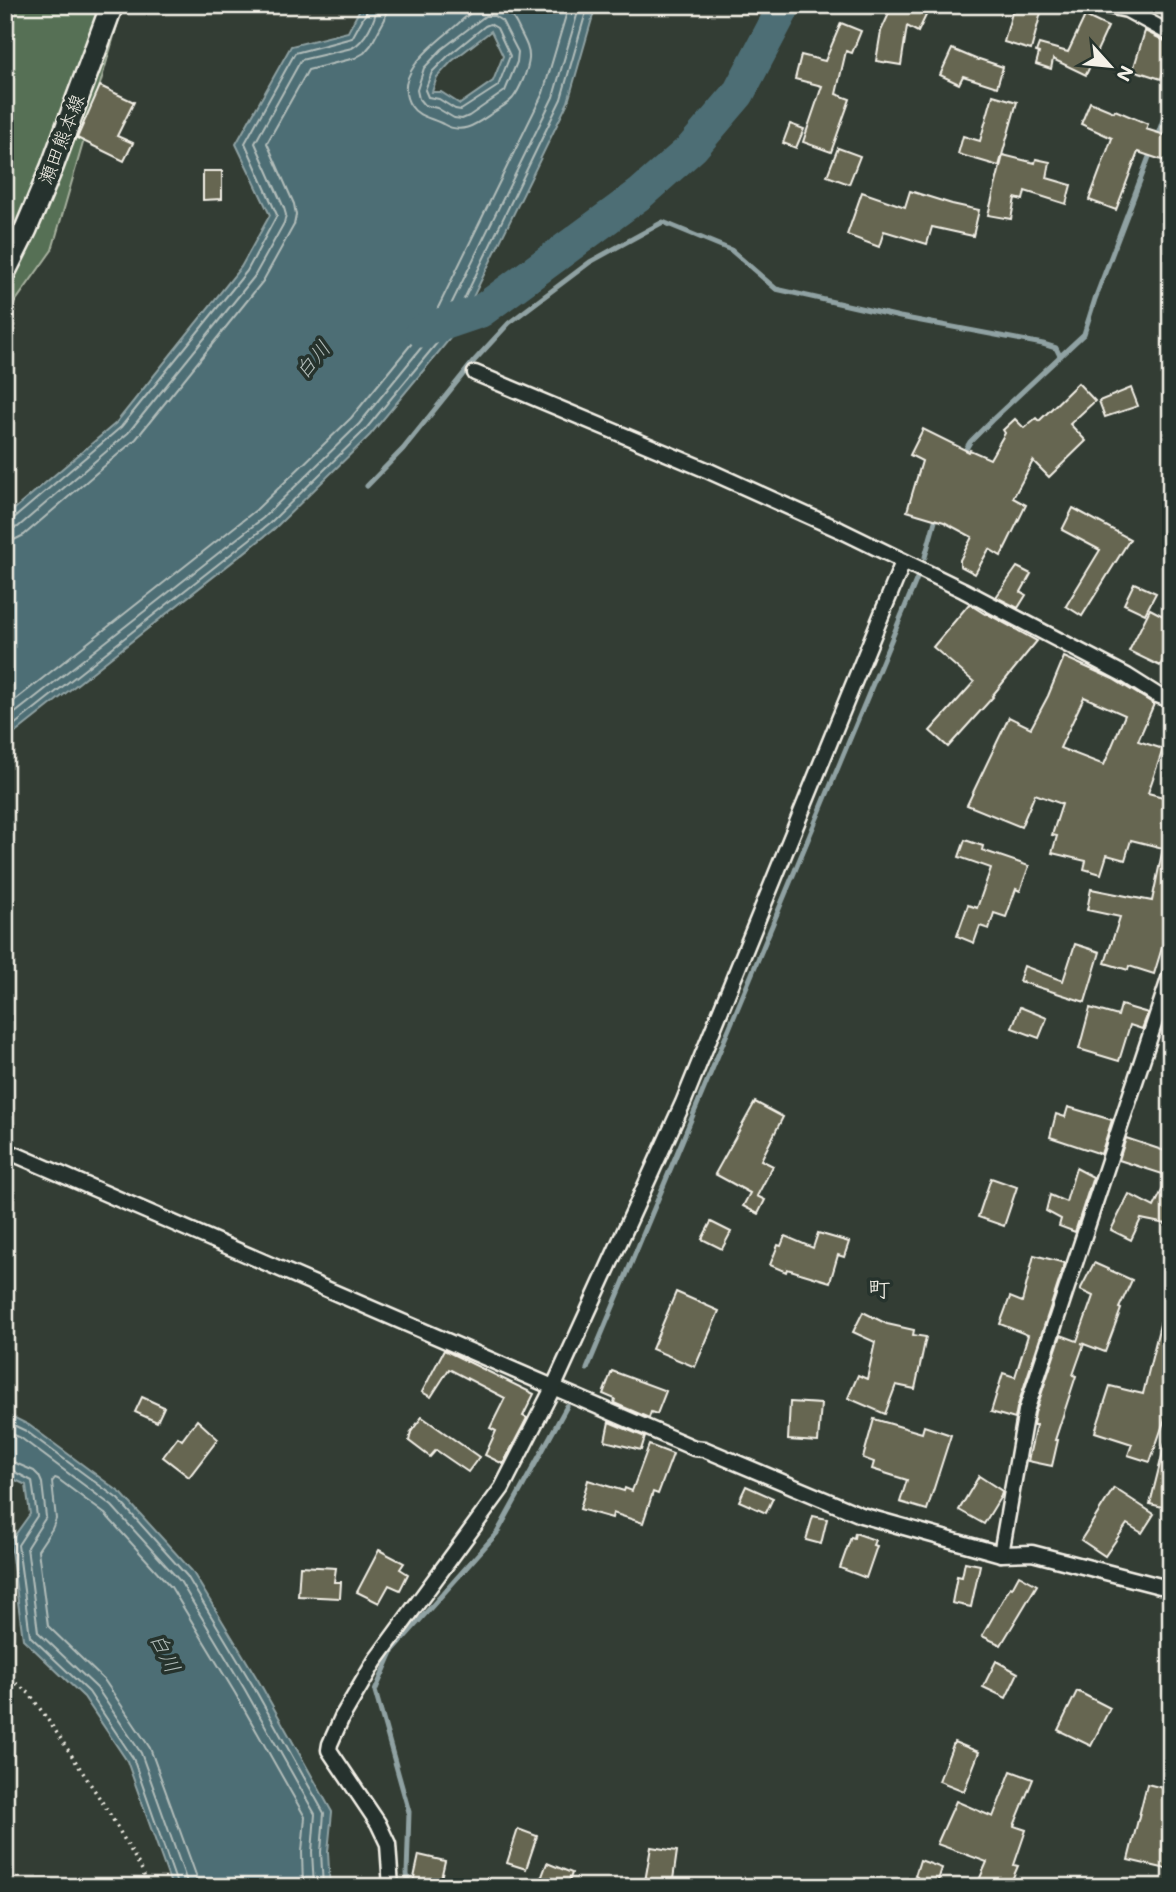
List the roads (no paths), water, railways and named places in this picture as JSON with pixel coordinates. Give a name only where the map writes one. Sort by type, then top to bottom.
[{"type":"main road","name":"瀬田熊本線","points":[[5,271],[52,167],[112,5]]},
{"type":"street","points":[[1103,5],[1128,10],[1171,34]]},
{"type":"street","points":[[475,373],[721,476],[840,530],[963,590],[1127,676],[1157,695],[1171,700]]},
{"type":"street","points":[[391,1887],[388,1844],[378,1823],[329,1751],[330,1744],[342,1717],[375,1661],[502,1488],[554,1386],[683,1103],[903,562]]},
{"type":"street","points":[[1001,1554],[1026,1411],[1171,974]]},
{"type":"street","points":[[5,1150],[694,1448],[704,1449],[861,1515],[1001,1554],[1032,1553],[1160,1586],[1171,1585]]},
{"type":"water","name":"白川","points":[[362,5],[596,5],[568,102],[457,330],[370,435],[274,529],[5,741],[5,517],[116,423],[241,267],[270,215],[236,144],[291,46],[348,32]],"holes":[[[491,31],[503,56],[493,81],[460,104],[441,92],[432,92],[437,77],[452,61]]]},
{"type":"water","name":"白川","points":[[5,1413],[29,1425],[122,1494],[192,1571],[258,1680],[332,1812],[328,1852],[330,1887],[172,1887],[127,1761],[84,1697],[23,1639],[10,1542],[30,1514],[26,1485],[5,1475]]},
{"type":"waterway","points":[[422,331],[481,311],[640,194],[692,148],[738,94],[785,5]]},
{"type":"waterway","points":[[1157,137],[1171,97]]},
{"type":"waterway","points":[[963,454],[970,442],[992,420],[1084,334],[1152,149]]},
{"type":"waterway","points":[[367,486],[403,449],[473,362],[509,323],[590,262],[663,222],[731,250],[776,289],[900,317],[1043,344],[1056,348],[1060,356]]},
{"type":"waterway","points":[[925,557],[937,514]]},
{"type":"waterway","points":[[587,1369],[920,571]]},
{"type":"waterway","points":[[409,1887],[409,1812],[375,1691],[393,1650],[497,1533],[567,1406]]},
{"type":"district","name":"町","points":[[879,1289]]}]
